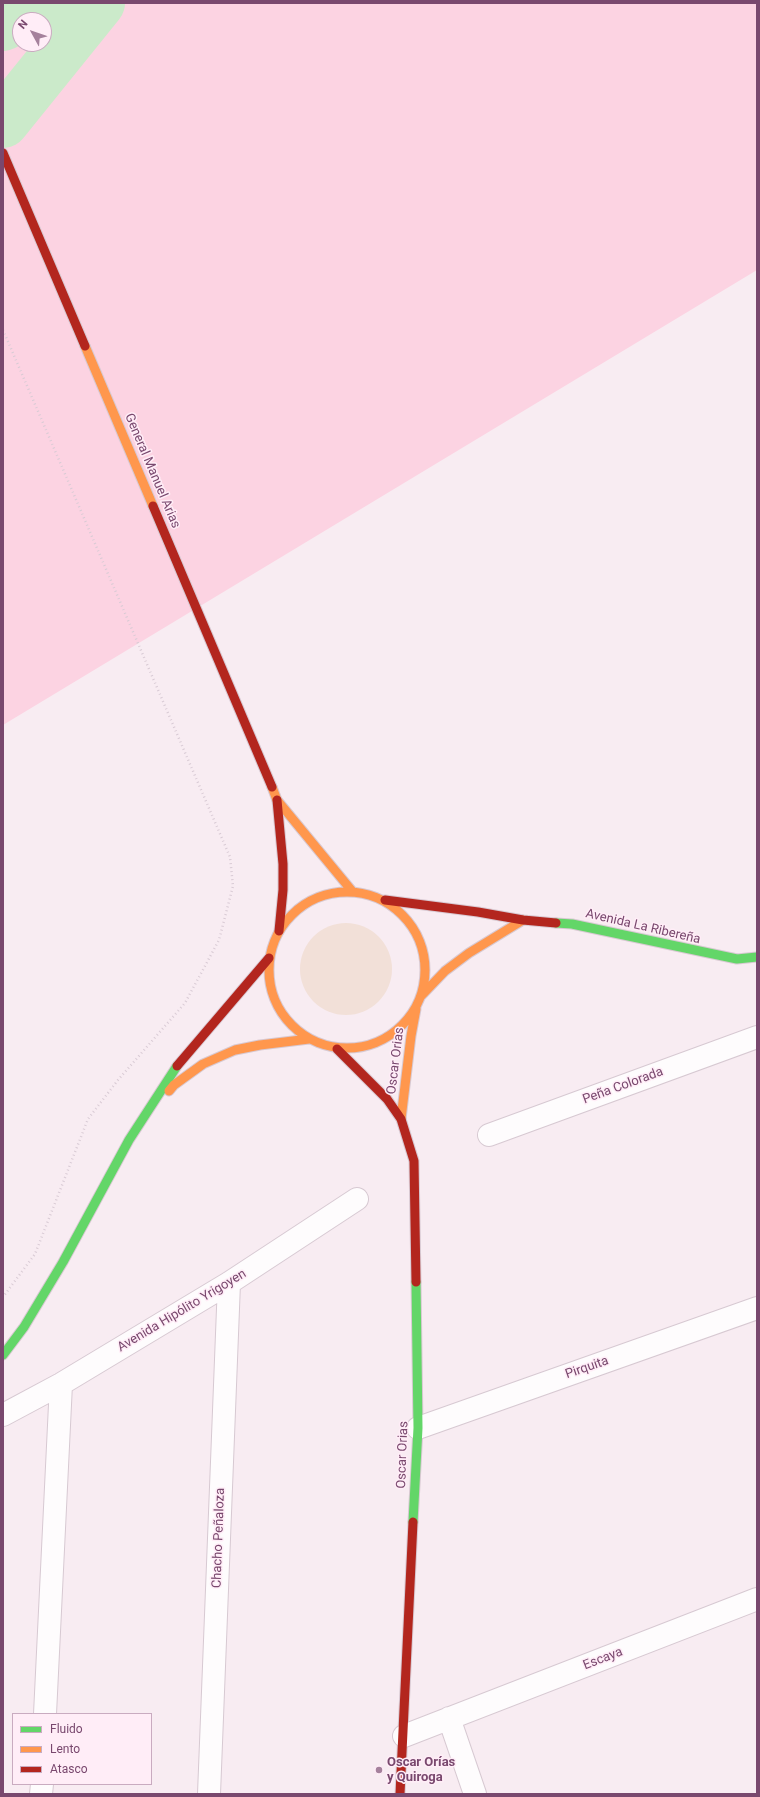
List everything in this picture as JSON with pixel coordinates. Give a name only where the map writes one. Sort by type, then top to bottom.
[{"type":"main road","name":"General Manuel Arias","points":[[3,152],[277,800],[352,892]]},
{"type":"main road","name":"General Manuel Arias","points":[[277,800],[283,877],[279,931]]},
{"type":"main road","points":[[352,892],[368,894],[384,900],[402,913],[416,931],[424,952],[426,974],[417,1006],[403,1026],[383,1040],[361,1048],[337,1048],[309,1040],[290,1025],[276,1005],[269,982],[269,958],[279,931],[292,913],[310,901],[330,893],[352,892]]},
{"type":"main road","name":"Avenida La Ribereña","points":[[384,900],[445,909],[478,912],[523,920],[572,924],[610,931],[703,953],[738,959],[757,957]]},
{"type":"main road","points":[[421,996],[445,971],[469,953],[523,920]]},
{"type":"main road","points":[[3,1355],[24,1327],[63,1262],[92,1204],[129,1140],[176,1068],[269,958]]},
{"type":"main road","name":"Oscar Orias","points":[[401,1119],[411,1036],[417,1006]]},
{"type":"main road","points":[[129,1140],[174,1085],[203,1064],[235,1050],[260,1045],[309,1040]]},
{"type":"main road","name":"Oscar Orias","points":[[337,1048],[387,1099],[401,1119],[414,1161],[418,1428],[400,1794]]},
{"type":"street","name":"Peña Colorada","points":[[489,1135],[757,1037]]},
{"type":"street","name":"Avenida Hipólito Yrigoyen","points":[[3,1415],[61,1384],[229,1283],[357,1199]]},
{"type":"street","name":"Chacho Peñaloza","points":[[209,1794],[229,1283]]},
{"type":"street","name":"Pirquita","points":[[418,1428],[757,1308]]},
{"type":"street","points":[[45,1713],[61,1384]]},
{"type":"street","name":"Escaya","points":[[404,1736],[757,1599]]},
{"type":"street","points":[[449,1718],[475,1794]]},
{"type":"path","points":[[3,330],[230,856],[233,886],[219,940],[185,1003],[118,1080],[88,1119],[35,1254],[3,1297]]},
{"type":"shaded area","points":[[346,923],[364,926],[379,936],[389,951],[392,969],[389,987],[379,1002],[364,1012],[346,1015],[328,1012],[313,1002],[303,987],[300,969],[303,951],[313,936],[328,926]]},
{"type":"sand","points":[[3,3],[757,3],[757,270],[3,725]]},
{"type":"waterway","points":[[3,25],[48,3]]},
{"type":"waterway","points":[[3,122],[99,3]]},
{"type":"traffic: fast","points":[[556,923],[572,924],[737,959],[757,957]]},
{"type":"traffic: fast","points":[[3,1355],[24,1327],[63,1262],[129,1140],[177,1066]]},
{"type":"traffic: fast","points":[[413,1522],[418,1428],[416,1282]]},
{"type":"traffic: slow","points":[[85,346],[153,506]]},
{"type":"traffic: slow","points":[[272,787],[277,800],[352,891]]},
{"type":"traffic: slow","points":[[339,892],[355,892],[370,895],[384,901],[397,909],[408,920],[422,947],[425,970],[424,985],[416,1007],[408,1020],[397,1031],[370,1045],[355,1048],[339,1048],[324,1045],[310,1039],[297,1031],[286,1020],[272,993],[269,978],[269,962],[272,947],[278,933],[286,920],[297,909],[324,895],[339,892]]},
{"type":"traffic: slow","points":[[421,996],[445,971],[469,953],[523,920]]},
{"type":"traffic: slow","points":[[401,1119],[411,1036],[416,1009]]},
{"type":"traffic: slow","points":[[169,1091],[174,1085],[203,1064],[235,1050],[260,1045],[309,1039]]},
{"type":"traffic: jam","points":[[3,153],[85,346]]},
{"type":"traffic: jam","points":[[153,506],[272,787]]},
{"type":"traffic: jam","points":[[277,800],[283,864],[283,890],[279,931]]},
{"type":"traffic: jam","points":[[385,900],[478,912],[523,920],[556,923]]},
{"type":"traffic: jam","points":[[177,1066],[269,958]]},
{"type":"traffic: jam","points":[[337,1049],[387,1099],[401,1119],[414,1161],[416,1282]]},
{"type":"traffic: jam","points":[[400,1794],[413,1522]]},
{"type":"place","name":"Oscar Orías y Quiroga","points":[[379,1770]]}]
